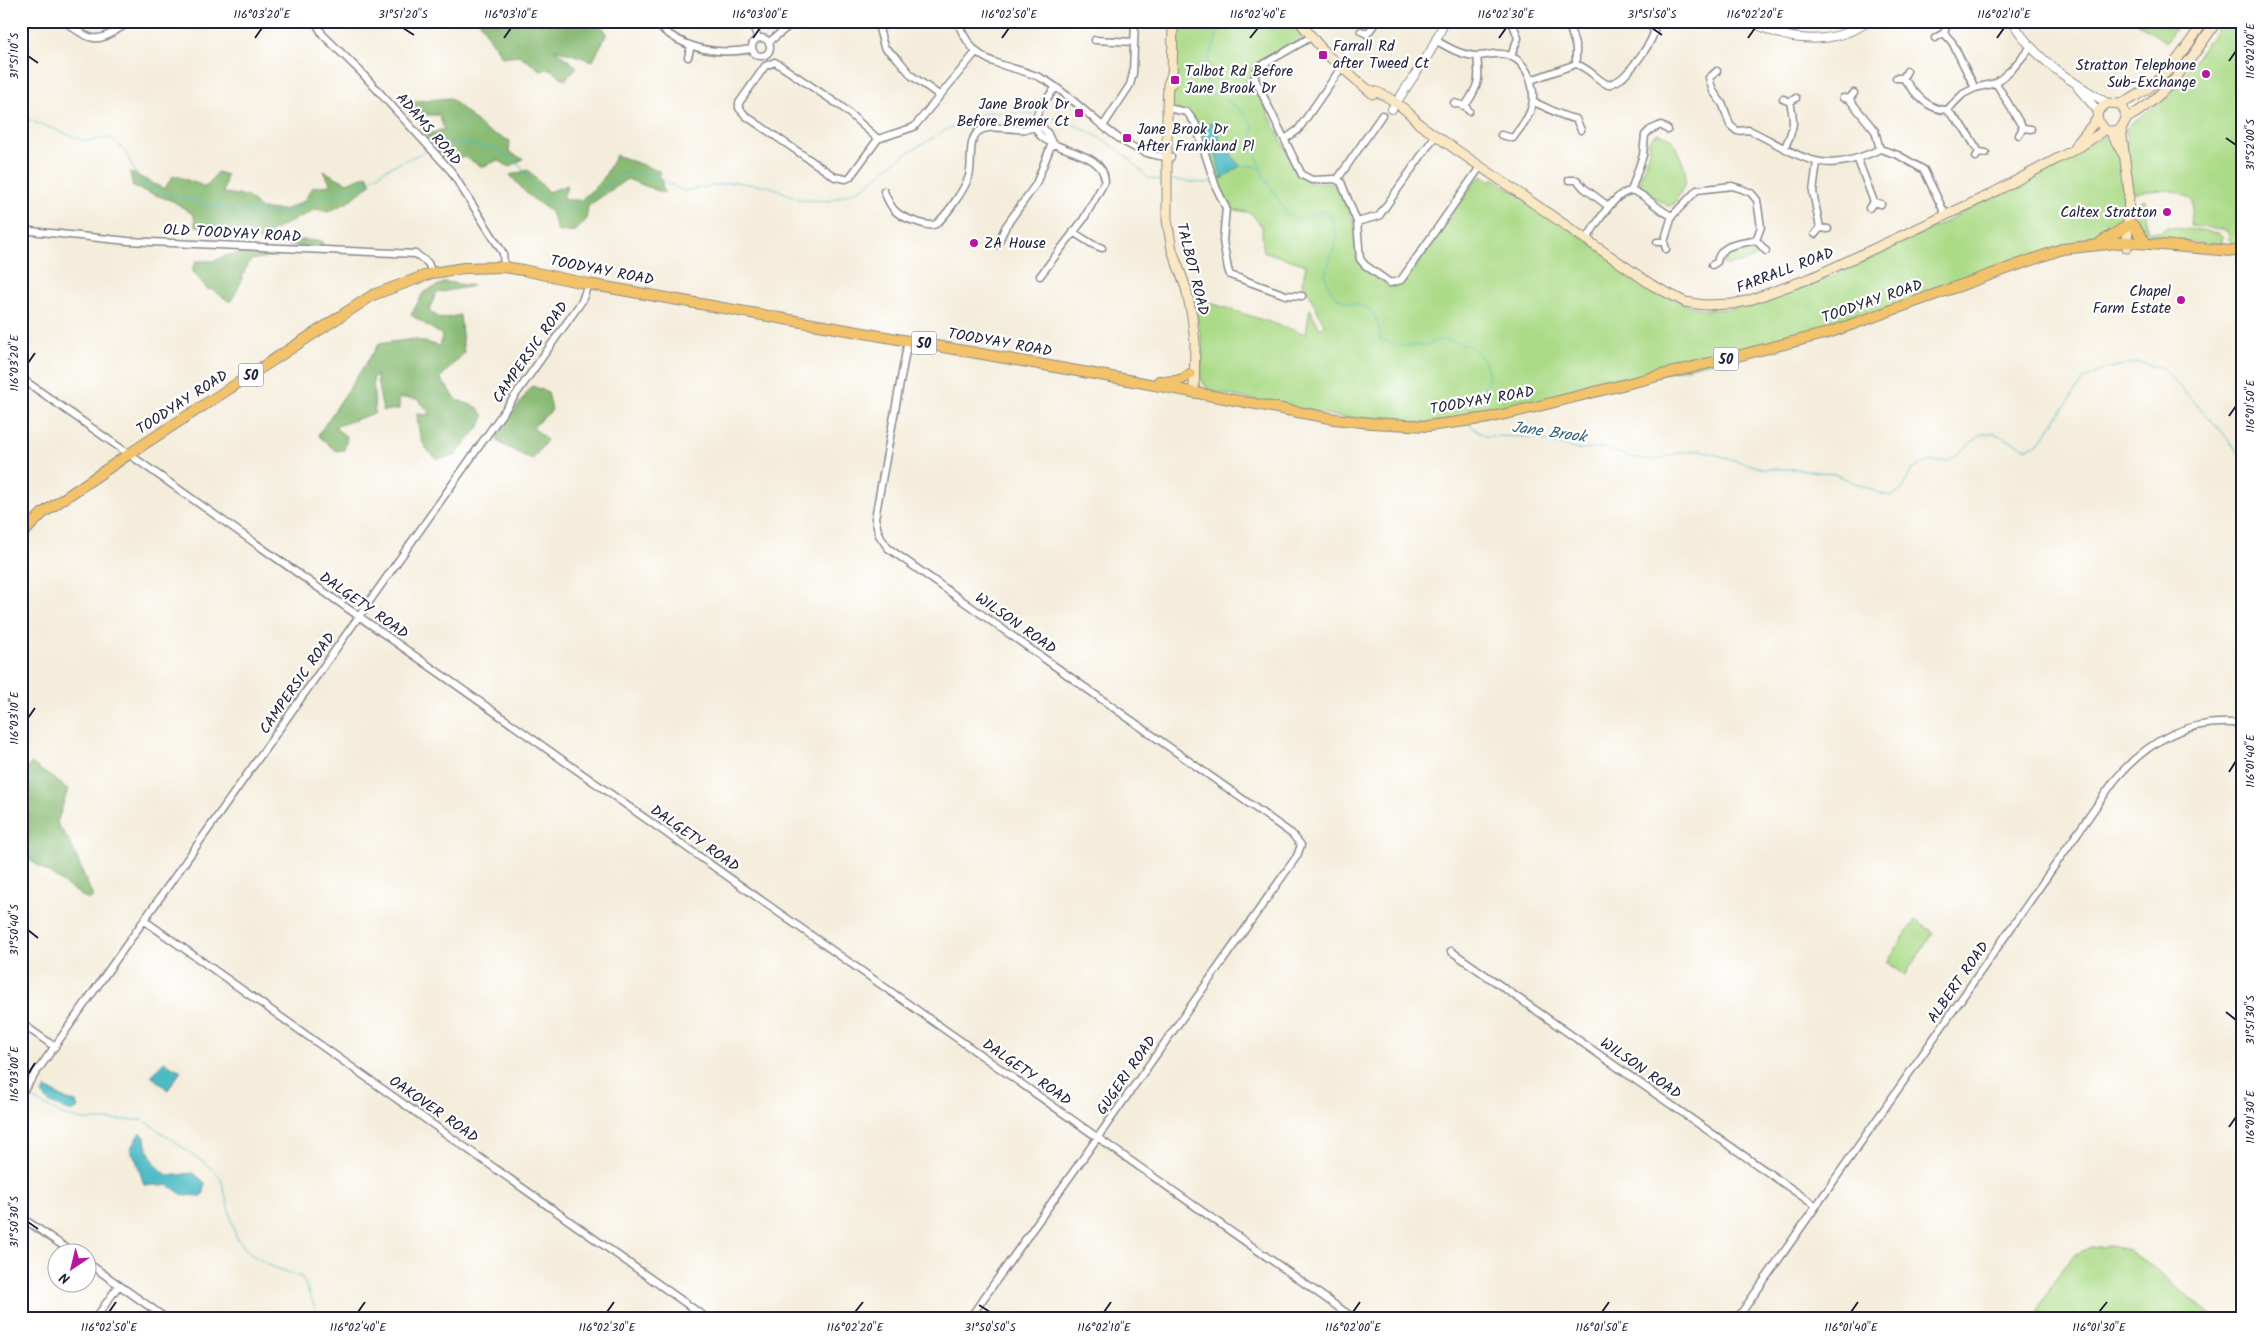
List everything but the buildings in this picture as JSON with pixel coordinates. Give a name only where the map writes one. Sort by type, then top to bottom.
[{"type":"main road","name":"TALBOT ROAD","points":[[1172,21],[1171,77],[1168,84],[1170,108],[1169,155],[1171,168],[1168,175],[1167,220],[1169,236],[1192,316],[1195,343],[1190,393]]},
{"type":"main road","name":"FARRALL ROAD","points":[[1299,21],[1311,37],[1342,68],[1370,90],[1375,97],[1391,104],[1412,123],[1419,124],[1586,240],[1668,294],[1685,302],[1704,305],[1732,304],[1811,278],[1946,216],[2026,176],[2107,130],[2124,123],[2168,88],[2184,70],[2217,21]]},
{"type":"main road","points":[[2107,102],[2120,104],[2148,91],[2176,63],[2204,21]]},
{"type":"main road","name":"FARRALL ROAD","points":[[2070,151],[2107,102]]},
{"type":"main road","points":[[2120,104],[2124,108],[2124,156],[2129,192],[2129,245]]},
{"type":"main road","points":[[2097,115],[2124,156]]},
{"type":"main road","points":[[2130,223],[2146,243]]},
{"type":"main road","points":[[2095,244],[2130,223]]},
{"type":"main road","name":"TOODYAY ROAD","points":[[2030,261],[2087,250],[2146,243],[2243,252]]},
{"type":"main road","name":"TOODYAY ROAD","points":[[21,535],[43,513],[373,295],[432,273],[464,268],[504,267],[588,284],[1128,380],[1326,418],[1371,424],[1428,426],[1488,418],[1828,333],[2062,249],[2095,244],[2129,245],[2243,258]]},
{"type":"main road","points":[[1128,380],[1173,382],[1186,378],[1192,372]]},
{"type":"street","points":[[64,21],[83,35],[91,38],[104,38],[131,21]]},
{"type":"street","name":"ADAMS ROAD","points":[[316,21],[324,35],[360,71],[451,171],[503,253],[504,267]]},
{"type":"street","points":[[653,21],[671,36],[691,46],[713,52],[752,49]]},
{"type":"street","points":[[751,21],[758,38]]},
{"type":"street","points":[[770,42],[763,37],[758,38],[752,43],[752,49],[756,55],[764,56],[770,50],[770,42],[795,21]]},
{"type":"street","points":[[877,21],[884,47],[898,59],[912,76],[939,95]]},
{"type":"street","points":[[957,21],[964,38],[976,52],[993,62],[1036,76],[1056,87],[1103,126],[1141,150],[1169,155]]},
{"type":"street","points":[[1103,126],[1130,85],[1135,21]]},
{"type":"street","points":[[1368,42],[1364,33],[1377,21]]},
{"type":"street","points":[[1391,104],[1437,40],[1445,21]]},
{"type":"street","points":[[1511,56],[1518,38],[1512,21]]},
{"type":"street","points":[[1568,21],[1576,48],[1576,64]]},
{"type":"street","points":[[1531,80],[1576,64],[1588,69],[1599,80],[1608,85],[1617,82],[1628,72],[1652,41],[1654,31],[1648,21]]},
{"type":"street","points":[[1752,21],[1775,34],[1812,40],[1845,34],[1869,21]]},
{"type":"street","points":[[2012,21],[2030,48],[2077,86],[2107,102]]},
{"type":"street","points":[[1935,38],[1945,30],[1975,88]]},
{"type":"street","points":[[1311,37],[1259,68],[1255,73],[1255,80],[1300,172],[1305,178],[1312,180],[1337,180],[1342,184],[1357,222],[1361,261],[1388,281],[1398,282],[1403,278],[1480,167]]},
{"type":"street","points":[[1095,40],[1134,42]]},
{"type":"street","points":[[1437,40],[1464,54],[1477,56],[1500,54],[1511,56],[1520,63],[1531,80],[1533,102],[1527,118],[1513,138]]},
{"type":"street","points":[[688,57],[691,46]]},
{"type":"street","points":[[1947,110],[1963,94],[1975,88],[1996,83],[2013,68],[2030,48]]},
{"type":"street","points":[[878,139],[842,107],[775,62],[765,66],[739,103],[739,108],[746,116],[841,179],[850,177],[878,139],[914,128],[976,52]]},
{"type":"street","points":[[1454,103],[1467,109],[1479,82],[1477,56]]},
{"type":"street","points":[[1284,139],[1298,130],[1342,68]]},
{"type":"street","points":[[1717,71],[1706,76],[1713,91],[1723,105],[1730,125],[1737,131],[1749,130],[1817,162],[1832,164],[1858,160],[1880,149],[1898,155],[1924,170],[1946,216]]},
{"type":"street","points":[[1903,78],[1907,71]]},
{"type":"street","points":[[1896,78],[1903,78],[1927,103],[1935,108],[1947,110],[1964,128],[1977,155],[1986,153]]},
{"type":"street","points":[[1996,83],[2027,129],[2019,135]]},
{"type":"street","points":[[2077,86],[2097,115]]},
{"type":"street","points":[[1040,276],[1073,232],[1104,185],[1105,177],[1103,170],[1093,160],[1042,138],[1037,124],[1039,110],[1056,87]]},
{"type":"street","points":[[1854,93],[1846,98],[1874,131],[1880,149]]},
{"type":"street","points":[[1790,102],[1796,98]]},
{"type":"street","points":[[1783,99],[1790,102]]},
{"type":"street","points":[[1533,102],[1557,115],[1578,117],[1580,130]]},
{"type":"street","points":[[1785,147],[1795,122],[1790,102]]},
{"type":"street","points":[[1170,108],[1187,112],[1193,118],[1214,180],[1227,211],[1223,241],[1230,275],[1286,294],[1302,296]]},
{"type":"street","points":[[1337,180],[1382,115]]},
{"type":"street","points":[[1586,240],[1608,206],[1631,191],[1643,155],[1646,136],[1650,130],[1662,122],[1668,130]]},
{"type":"street","points":[[884,191],[899,216],[930,226],[936,224],[967,182],[970,172],[973,140],[976,133],[986,128],[1024,130],[1037,124]]},
{"type":"street","points":[[1501,135],[1513,138],[1517,145]]},
{"type":"street","points":[[1357,222],[1379,216],[1435,136]]},
{"type":"street","points":[[997,244],[1006,226],[1036,184],[1052,143]]},
{"type":"street","points":[[1858,160],[1877,203],[1869,208]]},
{"type":"street","points":[[1817,162],[1813,192],[1820,228]]},
{"type":"street","points":[[1569,180],[1577,180],[1584,188],[1608,206]]},
{"type":"street","points":[[1662,244],[1672,216],[1697,190],[1732,186],[1751,193],[1757,200],[1761,227],[1756,240]]},
{"type":"street","points":[[1631,191],[1672,216]]},
{"type":"street","points":[[1820,228],[1828,229]]},
{"type":"street","points":[[1815,234],[1820,228]]},
{"type":"street","name":"OLD TOODYAY ROAD","points":[[21,230],[128,241],[416,254],[428,263],[432,273]]},
{"type":"street","points":[[1073,232],[1102,248]]},
{"type":"street","points":[[1756,240],[1767,253]]},
{"type":"street","points":[[1717,265],[1721,252],[1729,246],[1756,240]]},
{"type":"street","name":"CAMPERSIC ROAD","points":[[21,1094],[582,301],[588,284]]},
{"type":"street","name":"WILSON ROAD","points":[[908,340],[876,518],[879,535],[888,548],[1292,834],[1301,846]]},
{"type":"street","name":"DALGETY ROAD","points":[[21,378],[1355,1319]]},
{"type":"street","name":"ALBERT ROAD","points":[[1737,1319],[2108,789],[2127,765],[2143,751],[2174,732],[2209,724],[2227,722],[2243,724]]},
{"type":"street","name":"GUGERI ROAD","points":[[969,1319],[1297,856],[1301,846]]},
{"type":"street","name":"OAKOVER ROAD","points":[[145,921],[708,1319]]},
{"type":"street","name":"WILSON ROAD","points":[[1451,950],[1816,1206]]},
{"type":"street","points":[[21,1023],[55,1047]]},
{"type":"street","points":[[21,1217],[57,1242]]},
{"type":"street","points":[[98,1270],[168,1319]]},
{"type":"street","points":[[95,1319],[118,1285]]},
{"type":"green space","points":[[479,21],[597,21],[607,33],[593,61],[554,49],[577,67],[565,80],[550,69],[540,70],[519,55],[502,57]]},
{"type":"green space","points":[[1173,21],[1294,21],[1301,33],[1299,41],[1262,62],[1253,73],[1252,80],[1299,176],[1311,183],[1337,183],[1354,222],[1357,259],[1361,265],[1387,285],[1397,285],[1407,279],[1476,180],[1483,176],[1491,181],[1493,178],[1680,302],[1706,310],[1736,308],[1831,277],[1945,222],[2102,137],[2110,137],[2120,154],[2123,180],[2122,213],[2120,222],[2115,229],[2097,238],[1786,344],[1462,422],[1371,423],[1209,391],[1201,379],[1202,342],[1193,302],[1201,300],[1306,334],[1310,309],[1320,329],[1325,326],[1308,291],[1302,284],[1306,265],[1263,251],[1262,227],[1251,213],[1226,208],[1193,118],[1172,109]]},
{"type":"green space","points":[[2135,21],[2180,21],[2166,42]]},
{"type":"green space","points":[[2223,21],[2243,21],[2243,252],[2236,251],[2229,239],[2228,232],[2222,229],[2191,226],[2193,202],[2187,196],[2163,190],[2129,192],[2126,129],[2170,95]]},
{"type":"green space","points":[[400,95],[416,101],[450,98],[487,131],[510,141],[509,152],[523,159],[509,167],[498,160],[483,167],[464,157],[442,158],[426,135],[444,129],[439,115],[409,115]]},
{"type":"green space","points":[[1658,133],[1672,139],[1684,165],[1685,172],[1684,186],[1680,195],[1673,205],[1668,206],[1644,191],[1640,186],[1641,176],[1649,155],[1649,141]]},
{"type":"green space","points":[[616,155],[659,171],[664,193],[627,179],[588,206],[586,220],[576,231],[558,232],[551,212],[527,194],[510,175],[528,170],[548,192],[568,185],[562,200],[581,200],[602,181]]},
{"type":"green space","points":[[324,171],[347,183],[367,175],[371,184],[348,202],[328,212],[316,209],[268,233],[274,239],[322,241],[322,249],[268,243],[260,241],[250,232],[226,229],[220,234],[211,236],[210,228],[195,226],[194,215],[173,201],[133,187],[130,172],[164,189],[174,175],[206,187],[217,172],[227,175],[223,193],[247,196],[261,209],[284,210],[304,201],[313,187],[331,185]]},
{"type":"green space","points":[[2145,199],[2145,217],[2149,232],[2161,232],[2167,227],[2218,233],[2223,238],[2221,243],[2217,245],[2178,240],[2172,242],[2148,241],[2136,218],[2138,202]]},
{"type":"green space","points":[[1753,244],[1760,249],[1755,257],[1726,265],[1721,261],[1725,252],[1738,246]]},
{"type":"green space","points":[[250,253],[286,254],[251,260],[237,292],[230,302],[213,290],[207,289],[192,270],[196,261],[214,261],[227,255]]},
{"type":"green space","points":[[445,282],[473,286],[436,293],[429,311],[441,319],[460,315],[464,353],[440,378],[457,400],[477,407],[484,416],[481,424],[455,456],[437,459],[427,449],[421,439],[417,414],[431,415],[418,399],[399,398],[399,409],[383,411],[376,375],[373,377],[375,413],[334,427],[347,437],[344,450],[336,451],[318,435],[379,344],[413,339],[440,346],[442,335],[411,315],[423,293]]},
{"type":"green space","points":[[532,386],[548,392],[552,410],[533,427],[547,440],[532,460],[498,442],[497,431],[511,416]]},
{"type":"green space","points":[[31,763],[68,789],[57,823],[71,844],[93,897],[88,900],[21,854],[21,777]]},
{"type":"green space","points":[[1915,920],[1933,932],[1905,975],[1887,962]]},
{"type":"green space","points":[[2109,1246],[2128,1250],[2149,1264],[2216,1319],[2036,1319],[2052,1285],[2075,1255],[2087,1249]]},
{"type":"water","points":[[1216,120],[1220,140],[1240,166],[1222,179],[1217,157],[1209,147],[1202,129]]},
{"type":"water","points":[[164,1062],[181,1071],[168,1090],[151,1076]]},
{"type":"water","points":[[46,1088],[67,1100],[76,1102],[78,1108],[72,1112],[50,1103],[42,1094]]},
{"type":"water","points":[[140,1132],[145,1137],[145,1142],[153,1160],[166,1174],[194,1173],[205,1183],[204,1193],[201,1196],[183,1195],[168,1185],[144,1185],[136,1159],[130,1150]]},
{"type":"waterway","name":"Jane Brook","points":[[1215,21],[1217,36],[1205,68],[1210,91],[1241,110],[1253,125],[1252,144],[1264,176],[1287,214],[1299,220],[1322,211],[1332,217],[1337,238],[1325,275],[1330,288],[1338,298],[1367,308],[1373,314],[1380,339],[1397,346],[1420,346],[1444,339],[1472,347],[1485,361],[1489,378],[1482,392],[1469,407],[1470,415]]},
{"type":"waterway","points":[[434,148],[448,142],[497,149],[521,167],[535,190],[558,208],[577,208],[623,173],[651,175],[683,191],[734,182],[772,187],[801,200],[829,201],[863,188],[899,158],[946,130],[987,112],[1034,114]]},
{"type":"waterway","points":[[1040,115],[1070,123],[1099,137],[1126,156],[1148,178],[1164,181]]},
{"type":"waterway","points":[[21,117],[86,141],[111,138],[125,151],[139,181],[154,189],[178,197],[231,210],[287,214],[322,198],[359,187],[388,168],[428,150]]},
{"type":"waterway","points":[[1240,166],[1254,166],[1261,169]]},
{"type":"waterway","points":[[1170,180],[1205,183],[1211,181]]},
{"type":"waterway","name":"Jane Brook","points":[[1471,424],[1472,427],[1485,436],[1532,437],[1579,450],[1602,448],[1634,458],[1657,460],[1677,453],[1700,450],[1765,469],[1795,469],[1834,474],[1882,494],[1892,496],[1902,490],[1912,469],[1927,462],[1949,461],[1983,433],[1996,434],[2026,448],[2040,442],[2082,381],[2101,370],[2138,362],[2162,368],[2223,433],[2243,459]]},
{"type":"waterway","points":[[27,1091],[35,1100],[62,1115],[83,1120],[144,1120],[210,1167],[221,1178],[236,1237],[250,1254],[273,1267],[302,1277],[320,1319]]},
{"type":"place","name":"Farrall Rd after Tweed Ct","points":[[1323,55]]},
{"type":"place","name":"Stratton Telephone Sub-Exchange","points":[[2206,74]]},
{"type":"place","name":"Talbot Rd Before Jane Brook Dr","points":[[1175,80]]},
{"type":"place","name":"Jane Brook Dr Before Bremer Ct","points":[[1079,113]]},
{"type":"place","name":"Jane Brook Dr After Frankland Pl","points":[[1127,138]]},
{"type":"place","name":"Caltex Stratton","points":[[2167,212]]},
{"type":"place","name":"ZA House","points":[[974,243]]},
{"type":"place","name":"Chapel Farm Estate","points":[[2181,300]]}]
